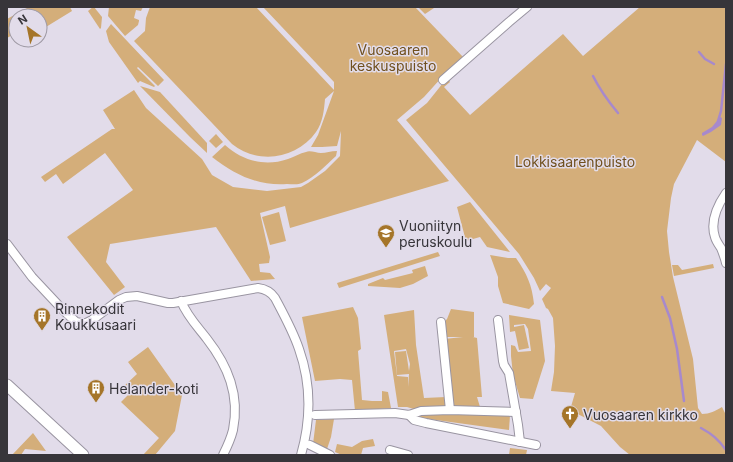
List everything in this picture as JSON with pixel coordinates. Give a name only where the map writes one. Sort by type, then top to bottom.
[{"type":"main road","points":[[7,385],[83,455]]},
{"type":"street","points":[[443,80],[527,7]]},
{"type":"street","points":[[726,193],[713,219],[715,237],[726,263]]},
{"type":"street","points":[[7,244],[32,277],[62,309],[76,322],[81,323],[86,323],[92,320],[119,300],[126,297],[136,296],[168,303],[258,288],[264,289],[272,294],[295,337],[306,374],[308,390],[308,415],[307,428],[301,455]]},
{"type":"street","points":[[182,301],[188,316],[207,338],[218,354],[228,372],[232,384],[235,400],[235,415],[233,430],[223,455]]},
{"type":"street","points":[[498,320],[503,361],[509,373],[520,442]]},
{"type":"street","points":[[441,322],[450,410]]},
{"type":"street","points":[[315,415],[395,413],[408,415],[420,411],[450,410],[516,412]]},
{"type":"street","points":[[408,415],[414,420],[426,423],[536,445]]},
{"type":"street","points":[[310,445],[330,455]]},
{"type":"street","points":[[390,450],[408,455]]},
{"type":"green space","points":[[70,7],[72,11],[48,26],[48,8],[27,8]]},
{"type":"green space","points":[[93,7],[102,17],[100,29],[88,11]]},
{"type":"green space","points":[[109,7],[143,7],[141,11],[136,10],[134,18],[139,20],[138,25],[125,36],[108,16]]},
{"type":"green space","name":"Vuosaaren keskuspuisto","points":[[150,7],[256,7],[334,90],[334,82],[263,7],[415,7],[463,57],[452,66],[424,97],[397,120],[449,181],[290,228],[285,206],[260,213],[270,257],[269,263],[259,264],[260,272],[270,273],[275,279],[251,281],[216,227],[110,244],[106,262],[125,287],[114,295],[67,237],[133,190],[105,153],[63,184],[56,174],[45,182],[41,177],[112,129],[115,129],[103,110],[134,90],[146,108],[202,159],[212,175],[233,187],[267,191],[301,187],[325,171],[340,156],[341,131],[337,146],[311,147],[318,135],[334,91],[325,99],[322,120],[316,132],[299,148],[277,156],[265,157],[242,151],[232,144],[134,41],[145,31],[146,18]]},
{"type":"green space","points":[[418,7],[433,7],[434,8],[425,14]]},
{"type":"green space","name":"Lokkisaarenpuisto","points":[[640,7],[726,7],[726,162],[697,140],[674,184],[667,231],[673,277],[693,359],[698,408],[702,414],[710,413],[722,407],[726,413],[726,455],[630,455],[620,447],[601,426],[570,410],[575,393],[551,391],[554,372],[555,346],[553,318],[542,299],[551,288],[546,284],[540,291],[519,254],[406,120],[427,103],[447,78],[450,82],[444,87],[470,115],[563,34],[583,56]]},
{"type":"green space","points":[[8,18],[7,38],[7,19]]},
{"type":"green space","points":[[111,24],[164,80],[158,86],[138,67],[137,68],[155,86],[154,87],[140,81],[138,83],[109,42],[106,31]]},
{"type":"green space","points":[[140,86],[160,92],[207,143],[207,153],[190,137]]},
{"type":"green space","points":[[216,134],[223,142],[216,148],[209,141]]},
{"type":"green space","points":[[225,145],[232,151],[247,159],[263,162],[288,159],[308,151],[321,153],[337,151],[336,156],[320,171],[302,183],[276,184],[247,178],[229,169],[212,157]]},
{"type":"green space","points":[[470,202],[510,252],[487,247],[480,237],[466,241],[457,207]]},
{"type":"green space","points":[[279,212],[286,241],[270,245],[262,217]]},
{"type":"green space","points":[[438,252],[440,256],[339,288],[337,283]]},
{"type":"green space","points":[[490,255],[516,258],[526,275],[532,291],[534,304],[529,309],[503,303],[498,286],[498,277]]},
{"type":"green space","points":[[713,264],[714,268],[674,276],[672,265],[678,265],[682,270]]},
{"type":"green space","points":[[425,266],[428,276],[413,284],[400,288],[368,286],[368,284],[383,278],[385,280],[413,273],[412,270]]},
{"type":"green space","points":[[353,307],[358,318],[361,349],[358,351],[362,400],[382,401],[382,391],[388,392],[391,408],[355,411],[352,380],[340,379],[315,381],[302,317]]},
{"type":"green space","points":[[451,309],[474,312],[473,337],[477,338],[482,397],[477,397],[480,407],[453,406],[451,375],[444,339],[463,337],[446,337],[442,324],[447,319]]},
{"type":"green space","points":[[414,310],[416,345],[424,398],[446,397],[447,408],[417,410],[407,407],[398,407],[384,315]],"holes":[[[406,349],[410,364],[409,371],[406,351],[395,352],[397,375],[409,374],[408,387],[408,377],[397,376],[394,351]]]},
{"type":"green space","points":[[509,315],[540,320],[545,361],[533,399],[520,398],[513,375],[511,356],[511,345],[515,346],[518,352],[531,351],[528,329],[525,324],[514,325],[514,327],[524,325],[529,348],[519,350],[515,331],[510,332]]},
{"type":"green space","points":[[148,347],[182,395],[175,431],[155,455],[143,455],[159,438],[121,402],[129,394],[123,387],[137,374],[128,362]]},
{"type":"green space","points":[[417,414],[510,415],[509,430],[414,417]]},
{"type":"green space","points":[[334,419],[331,437],[326,452],[313,444],[316,420]]},
{"type":"green space","points":[[33,433],[46,451],[25,449],[21,455],[12,455]]},
{"type":"green space","points":[[373,439],[375,446],[363,448],[361,455],[342,455],[335,452],[337,444],[352,447],[362,441]]},
{"type":"green space","points":[[510,448],[527,450],[526,455],[509,455]]},
{"type":"shaded area","points":[[720,117],[722,118],[721,125],[703,136],[702,133],[712,127]]},
{"type":"waterway","points":[[699,52],[705,59],[714,64]]},
{"type":"waterway","points":[[718,121],[721,111],[726,64]]},
{"type":"waterway","points":[[593,76],[604,95],[618,113]]},
{"type":"waterway","points":[[662,297],[670,318],[677,349],[684,401]]},
{"type":"waterway","points":[[701,428],[715,437],[726,450]]},
{"type":"place","name":"Vuoniityn peruskoulu","points":[[386,248]]},
{"type":"place","name":"Rinnekodit Koukkusaari","points":[[42,331]]},
{"type":"place","name":"Helander-koti","points":[[96,403]]},
{"type":"place","name":"Vuosaaren kirkko","points":[[570,429]]}]
